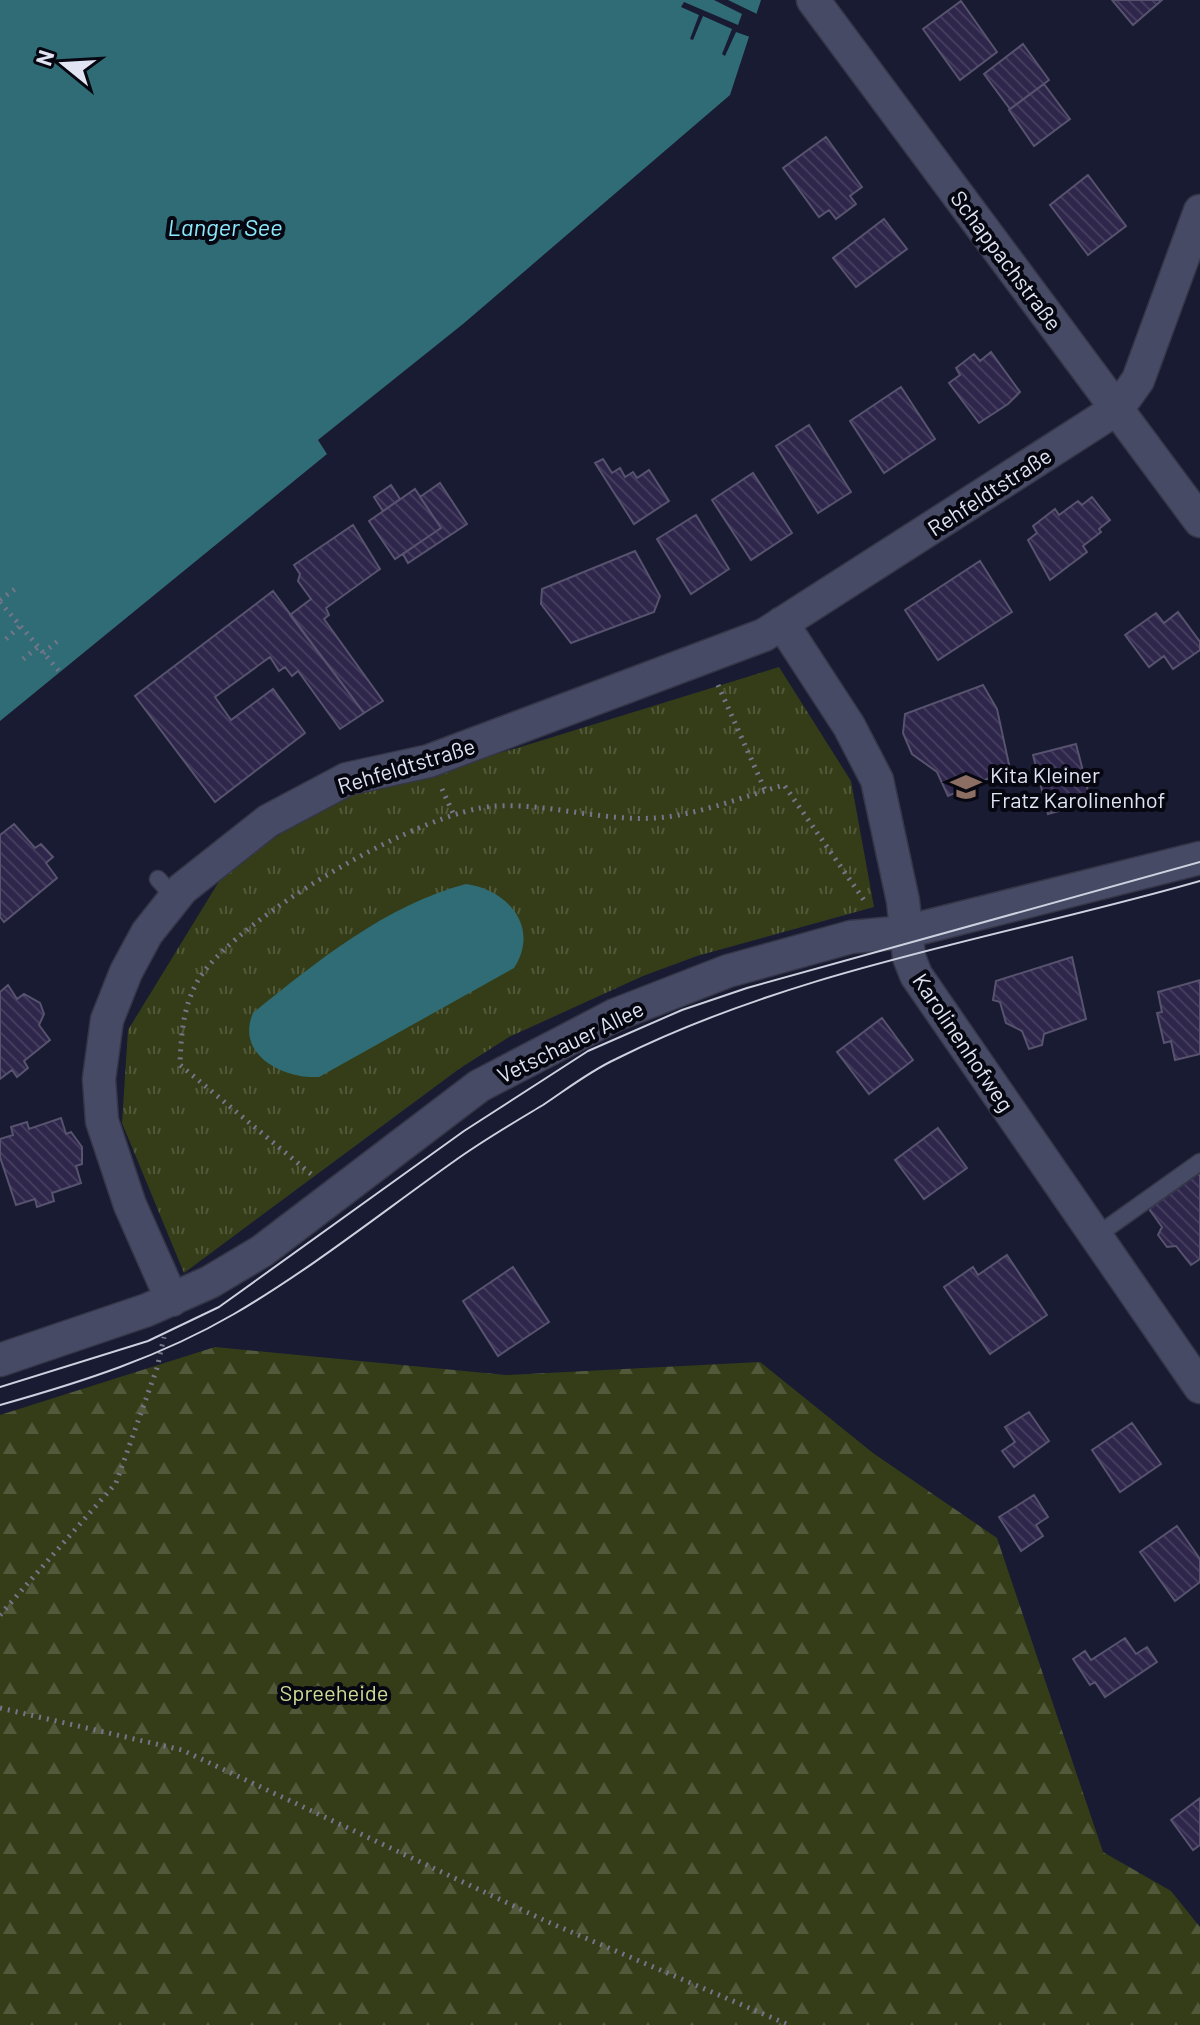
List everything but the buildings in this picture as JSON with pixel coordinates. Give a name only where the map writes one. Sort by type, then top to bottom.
[{"type":"street","name":"Schappachstraße","points":[[813,0],[1200,521]]},
{"type":"street","points":[[1118,408],[1138,380],[1200,213]]},
{"type":"street","name":"Rehfeldtstraße","points":[[160,1305],[102,1121],[99,1079],[107,1020],[166,888],[268,821],[353,777],[429,761],[764,635],[1118,408]]},
{"type":"street","name":"Karolinenhofweg","points":[[782,623],[849,726],[877,780],[916,975],[1200,1387]]},
{"type":"street","name":"Vetschauer Allee","points":[[0,1360],[160,1305],[262,1251],[479,1086],[615,1015],[728,971],[851,937],[905,932],[1200,858]]},
{"type":"lane","points":[[1096,1236],[1200,1162]]},
{"type":"path","points":[[15,589],[0,601],[59,671]]},
{"type":"path","points":[[6,639],[20,626]]},
{"type":"path","points":[[43,653],[59,640]]},
{"type":"path","points":[[23,659],[38,647]]},
{"type":"path","points":[[708,656],[765,790]]},
{"type":"path","points":[[333,1198],[316,1178],[180,1065],[181,1024],[201,977],[246,932],[344,864],[453,813],[496,806],[666,817],[784,785],[866,903],[905,932]]},
{"type":"path","points":[[0,1615],[116,1483],[161,1353],[164,1321],[150,1324],[160,1305]]},
{"type":"path","points":[[0,1708],[182,1750],[548,1922],[789,2025]]},
{"type":"green space","points":[[779,667],[851,781],[874,907],[697,956],[643,976],[509,1037],[459,1069],[184,1273],[122,1123],[128,1030],[226,870],[337,797],[514,749]]},
{"type":"green space","name":"Spreeheide","points":[[215,1347],[506,1375],[760,1362],[873,1453],[997,1538],[1103,1852],[1171,1891],[1200,1927],[1200,2025],[0,2025],[0,1415]]},
{"type":"water","name":"Langer See","points":[[0,0],[761,0],[730,95],[463,324],[318,440],[327,454],[0,721]]},
{"type":"water","points":[[466,884],[495,894],[516,913],[524,939],[514,968],[319,1077],[305,1077],[278,1069],[257,1052],[249,1028],[253,1013],[353,937],[408,906]]},
{"type":"pier","points":[[714,0],[728,0],[757,14],[750,37],[736,32],[725,56],[722,54],[732,29],[703,16],[693,40],[690,39],[699,15],[681,7],[684,2],[738,25],[742,14]]},
{"type":"tram line","points":[[0,1387],[148,1341],[219,1307],[464,1131],[588,1051],[682,1010],[747,988],[1200,862]]},
{"type":"tram line","points":[[0,1405],[120,1367],[178,1343],[234,1314],[318,1260],[498,1132],[616,1059],[685,1028],[829,977],[1200,881]]},
{"type":"place","name":"Kita Kleiner Fratz Karolinenhof","points":[[966,787]]}]
